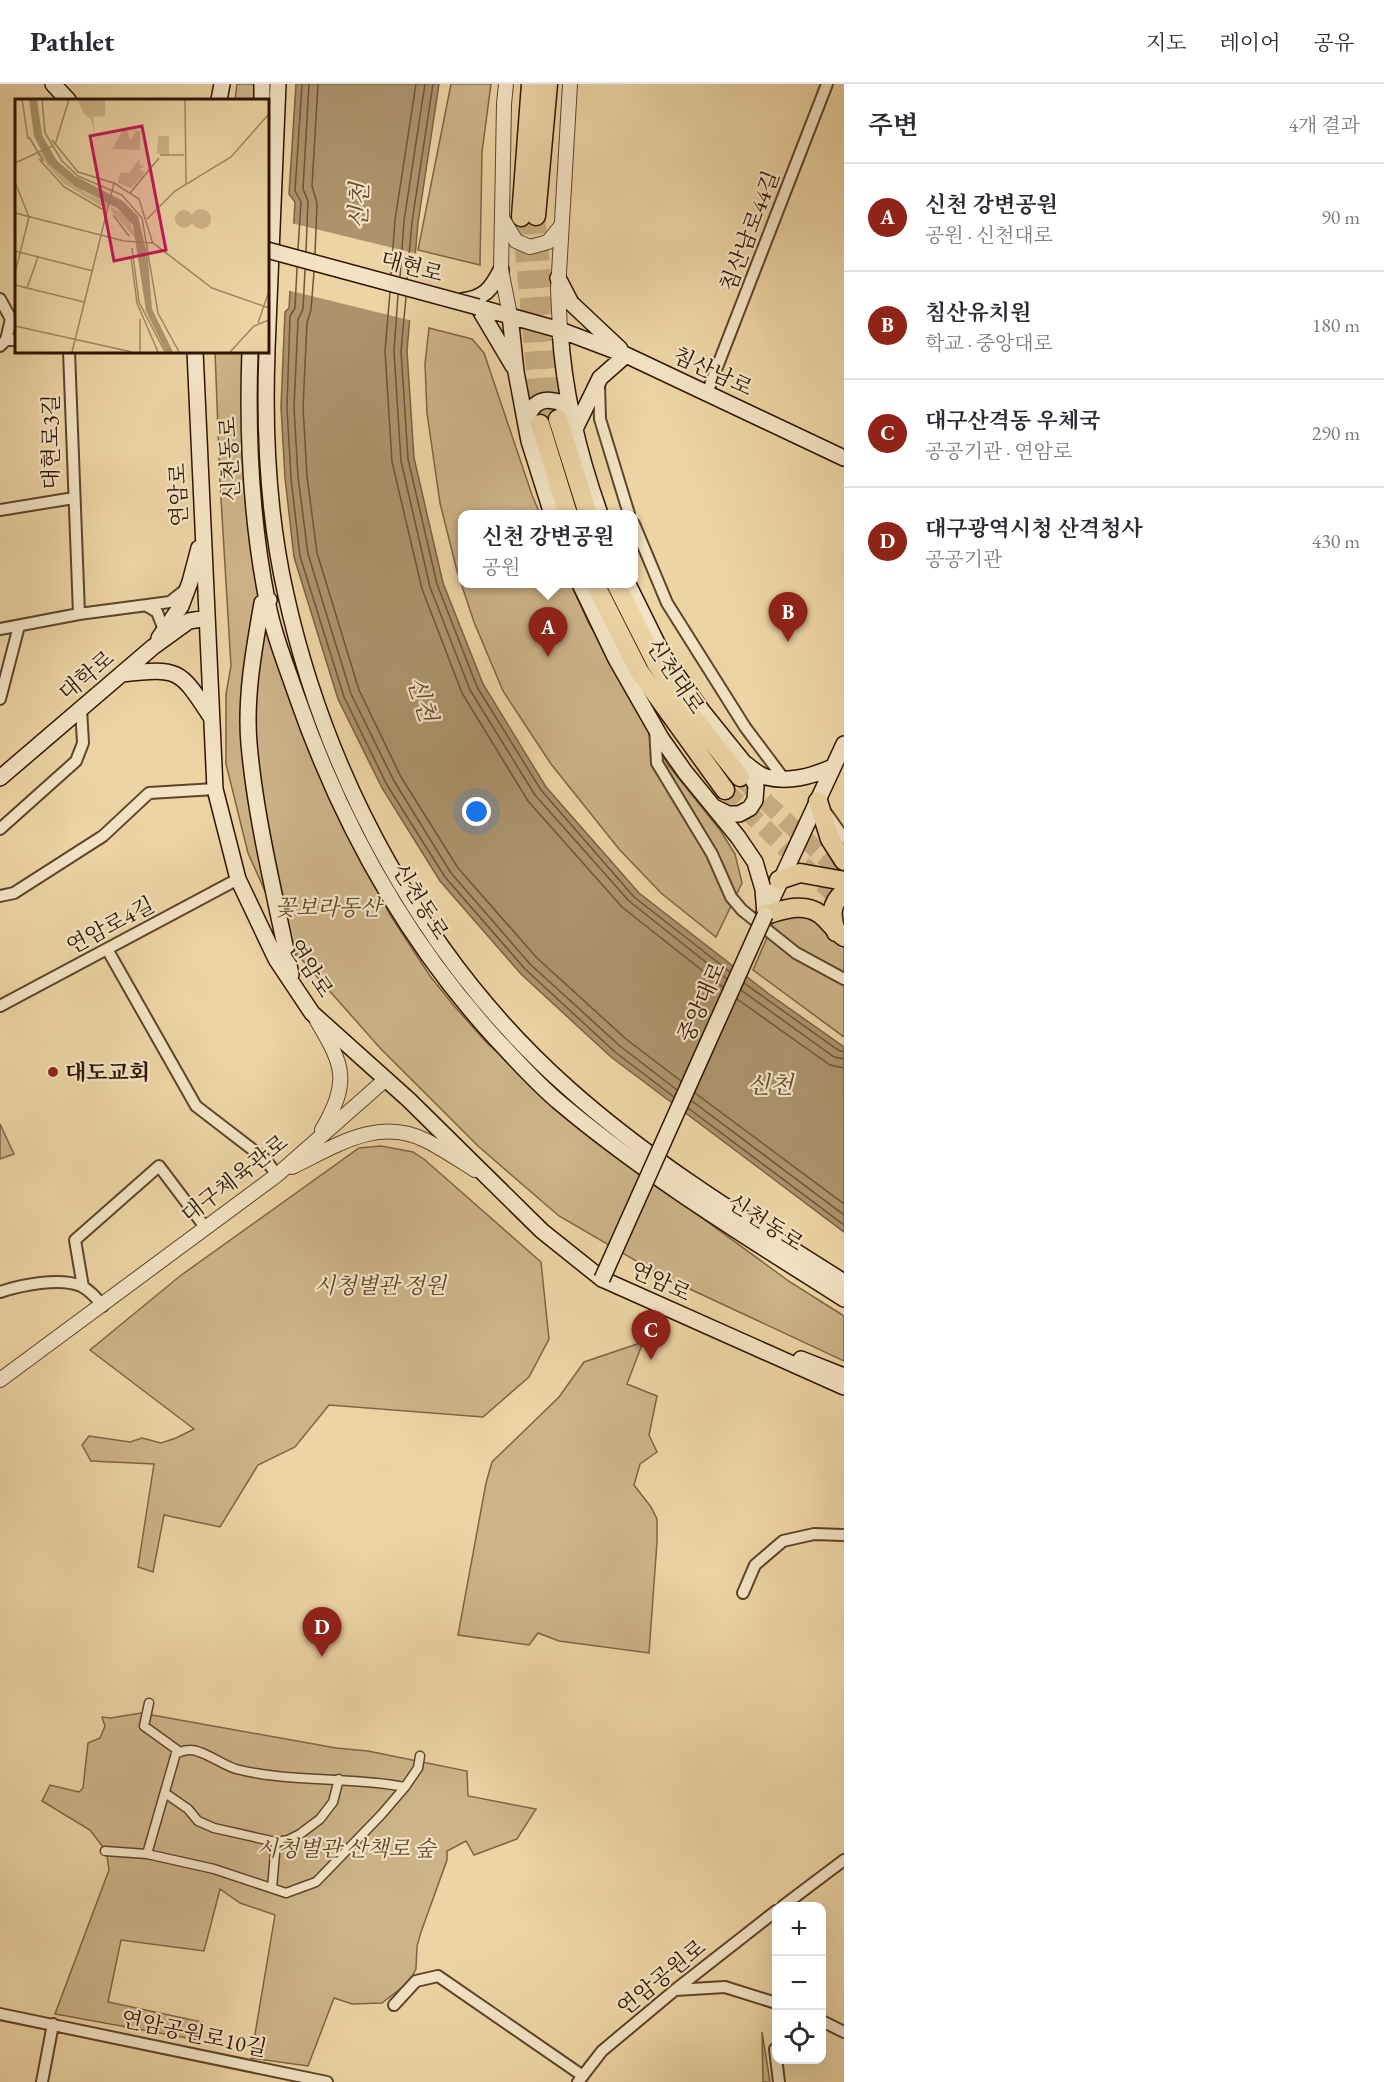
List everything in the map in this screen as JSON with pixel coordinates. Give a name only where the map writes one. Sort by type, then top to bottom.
[{"type":"highway","points":[[531,84],[529,217],[548,84]]},
{"type":"highway","points":[[541,422],[567,510]]},
{"type":"highway","points":[[541,422],[586,510]]},
{"type":"highway","name":"신천대로","points":[[597,588],[639,670],[725,790]]},
{"type":"highway","name":"신천대로","points":[[618,588],[656,663],[688,711],[742,771]]},
{"type":"highway","points":[[818,801],[830,839],[844,861]]},
{"type":"highway","points":[[779,880],[800,873],[844,881]]},
{"type":"highway","points":[[840,935],[832,919],[833,904],[844,892]]},
{"type":"highway","points":[[765,915],[794,908],[809,909],[821,915],[840,935]]},
{"type":"main road","points":[[52,84],[67,99]]},
{"type":"main road","points":[[219,99],[222,84]]},
{"type":"main road","name":"신천동로","points":[[268,326],[278,84]]},
{"type":"main road","name":"대현로","points":[[268,250],[459,302],[480,301],[510,315],[560,330]]},
{"type":"main road","points":[[501,270],[494,284],[480,301],[541,422]]},
{"type":"main road","points":[[558,278],[571,303],[626,355],[600,378],[575,429]]},
{"type":"main road","points":[[510,315],[516,372]]},
{"type":"main road","points":[[560,330],[564,382],[587,477],[599,510]]},
{"type":"main road","name":"침산남로","points":[[560,330],[626,355],[844,458]]},
{"type":"main road","name":"연암로","points":[[195,352],[215,789],[238,879],[276,959],[312,1013],[386,1079],[542,1232],[602,1279],[844,1387]]},
{"type":"main road","name":"신천동로","points":[[250,352],[248,408],[251,467],[267,601],[306,724],[351,826],[403,920],[479,1021],[521,1067],[558,1101],[615,1147],[705,1210],[844,1299]]},
{"type":"main road","name":"신천동로","points":[[267,352],[265,405],[269,467],[275,532],[285,594],[321,716],[346,778],[380,850],[422,917],[467,981],[520,1042],[567,1087],[669,1168],[844,1282]]},
{"type":"main road","points":[[541,422],[530,410],[546,399],[558,401],[575,429]]},
{"type":"main road","points":[[541,422],[529,441],[551,510]]},
{"type":"main road","points":[[153,647],[181,606],[202,534]]},
{"type":"main road","points":[[582,588],[616,659],[655,728],[685,772],[738,837],[755,862],[763,889],[765,915]]},
{"type":"main road","points":[[630,588],[663,655],[742,771],[756,786],[750,808],[739,814],[728,814],[713,807]]},
{"type":"main road","points":[[285,594],[262,603],[250,669],[249,742],[258,813],[293,984]]},
{"type":"main road","name":"대학로","points":[[0,778],[153,647],[189,621],[207,618]]},
{"type":"main road","points":[[122,674],[152,670],[173,672],[189,685],[211,717]]},
{"type":"main road","name":"중앙대로","points":[[602,1279],[779,880],[844,744]]},
{"type":"main road","points":[[742,771],[784,779],[808,776],[833,767]]},
{"type":"main road","name":"연암로","points":[[699,1323],[824,1366],[844,1376]]},
{"type":"street","points":[[506,84],[501,270],[510,315]]},
{"type":"street","points":[[560,330],[558,278],[570,84]]},
{"type":"street","name":"침산남로44길","points":[[707,393],[827,84]]},
{"type":"street","points":[[501,216],[516,241],[530,247],[548,242],[561,226]]},
{"type":"street","points":[[0,299],[11,319],[7,342]]},
{"type":"street","name":"대현로3길","points":[[0,510],[74,498],[69,352]]},
{"type":"street","points":[[600,378],[598,395],[600,419],[629,510]]},
{"type":"street","points":[[74,498],[79,614]]},
{"type":"street","points":[[638,536],[667,603],[745,727],[784,779]]},
{"type":"street","points":[[0,629],[79,614],[170,602],[188,588]]},
{"type":"street","points":[[147,606],[157,612],[164,630]]},
{"type":"street","points":[[0,699],[19,626]]},
{"type":"street","points":[[0,830],[76,761],[83,743],[81,709]]},
{"type":"street","points":[[655,728],[657,764],[712,854],[731,897],[742,910],[796,953],[844,979]]},
{"type":"street","points":[[0,896],[14,893],[103,836],[149,793],[215,789]]},
{"type":"street","points":[[818,801],[844,838]]},
{"type":"street","name":"연암로4길","points":[[0,1006],[238,879]]},
{"type":"street","points":[[107,949],[196,1106],[265,1159],[277,1175],[354,1137],[386,1130],[425,1140],[484,1175]]},
{"type":"street","points":[[312,1013],[336,1052],[341,1071],[337,1098],[317,1140]]},
{"type":"street","name":"대구체육관로","points":[[0,1380],[277,1175],[386,1079]]},
{"type":"street","points":[[82,1287],[75,1240],[159,1166],[205,1227]]},
{"type":"street","points":[[0,1292],[29,1284],[68,1283],[92,1293],[102,1306]]},
{"type":"street","points":[[743,1593],[755,1564],[783,1541],[813,1534],[844,1535]]},
{"type":"street","points":[[149,1703],[144,1726],[180,1752]]},
{"type":"street","points":[[147,1854],[176,1753],[190,1749],[234,1768],[261,1773],[295,1778],[377,1782],[405,1787]]},
{"type":"street","points":[[105,1851],[147,1854],[214,1869],[286,1893],[316,1882],[405,1787],[418,1768],[420,1756]]},
{"type":"street","points":[[165,1793],[188,1809],[198,1821],[214,1828],[276,1842],[288,1840],[300,1834],[320,1820],[333,1802],[339,1779]]},
{"type":"street","points":[[272,1888],[276,1842]]},
{"type":"street","points":[[788,1902],[844,1860]]},
{"type":"street","name":"연암공원로","points":[[580,2079],[602,2051],[675,1990],[772,1915]]},
{"type":"street","points":[[394,2005],[416,1981],[438,1976],[580,2079]]},
{"type":"street","points":[[675,1990],[726,1987],[772,2001]]},
{"type":"street","name":"연암공원로10길","points":[[0,2014],[327,2082]]},
{"type":"street","points":[[826,2023],[844,2032]]},
{"type":"street","points":[[42,2082],[52,2024]]},
{"type":"street","points":[[777,2064],[779,2082]]},
{"type":"green space","points":[[237,84],[257,84],[256,99],[235,99]]},
{"type":"green space","points":[[451,84],[491,84],[482,152],[480,265],[418,250]]},
{"type":"green space","points":[[429,328],[472,339],[484,353],[538,510],[458,510],[458,574],[440,503],[427,413],[425,364]]},
{"type":"green space","name":"꽃보라동산","points":[[215,352],[243,352],[247,496],[257,587],[291,702],[320,775],[390,915],[430,976],[455,1007],[487,1043],[554,1103],[613,1153],[790,1282],[844,1316],[844,1361],[662,1276],[559,1216],[478,1146],[380,1048],[289,945],[248,853],[226,764],[226,694],[231,666]]},
{"type":"green space","points":[[463,588],[573,588],[588,622],[668,765],[720,830],[735,854],[742,883],[716,937],[661,893],[619,849],[551,764],[503,691],[474,622]]},
{"type":"green space","points":[[801,908],[844,945],[844,1037],[753,970],[775,919]]},
{"type":"green space","points":[[0,1124],[14,1154],[0,1159]]},
{"type":"green space","name":"시청별관 정원","points":[[381,1146],[413,1152],[425,1160],[541,1262],[549,1339],[529,1377],[483,1417],[329,1405],[295,1447],[258,1465],[220,1527],[164,1515],[153,1572],[138,1567],[154,1464],[91,1461],[82,1445],[89,1436],[130,1442],[142,1438],[161,1443],[194,1429],[90,1350],[180,1276],[359,1148]]},
{"type":"green space","points":[[643,1342],[627,1384],[657,1396],[649,1435],[657,1452],[640,1464],[634,1485],[657,1519],[649,1653],[559,1641],[538,1633],[529,1645],[458,1635],[486,1483],[492,1462],[559,1397],[584,1362]]},
{"type":"green space","name":"시청별관 산책로 숲","points":[[141,1713],[336,1748],[368,1751],[467,1771],[468,1796],[536,1809],[517,1839],[474,1855],[466,1841],[447,1851],[447,1860],[417,1946],[416,1969],[409,1982],[382,2003],[352,2004],[334,1998],[308,2066],[251,2058],[275,1915],[240,1903],[220,1889],[204,1951],[121,1940],[108,2002],[202,2022],[198,2040],[55,2014],[109,1870],[106,1848],[90,1830],[42,1801],[50,1785],[79,1792],[83,1788],[88,1743],[100,1738],[105,1726],[102,1717],[111,1718]]},
{"type":"green space","points":[[762,2032],[770,2082],[763,2082]]},
{"type":"water","name":"신천","points":[[296,84],[439,84],[418,223],[407,351],[414,458],[443,583],[483,684],[546,787],[639,893],[769,994],[844,1047],[844,1232],[611,1057],[521,974],[440,881],[382,788],[338,699],[294,557],[285,478],[281,407],[285,312],[289,308],[295,202],[289,194]]},
{"type":"pier","points":[[291,223],[418,254],[413,321],[287,290]]},
{"type":"tunnel","points":[[536,216],[558,419]]},
{"type":"tunnel","points":[[521,217],[540,424]]},
{"type":"tunnel","points":[[745,782],[844,876]]},
{"type":"tunnel","points":[[725,790],[844,904]]},
{"type":"place","name":"침산유치원","points":[[788,642]]},
{"type":"place","name":"신천 강변공원","points":[[548,657]]},
{"type":"place","name":"대도교회","points":[[53,1072]]},
{"type":"place","name":"대구산격동 우체국","points":[[651,1360]]},
{"type":"place","name":"대구광역시청 산격청사","points":[[322,1657]]}]
